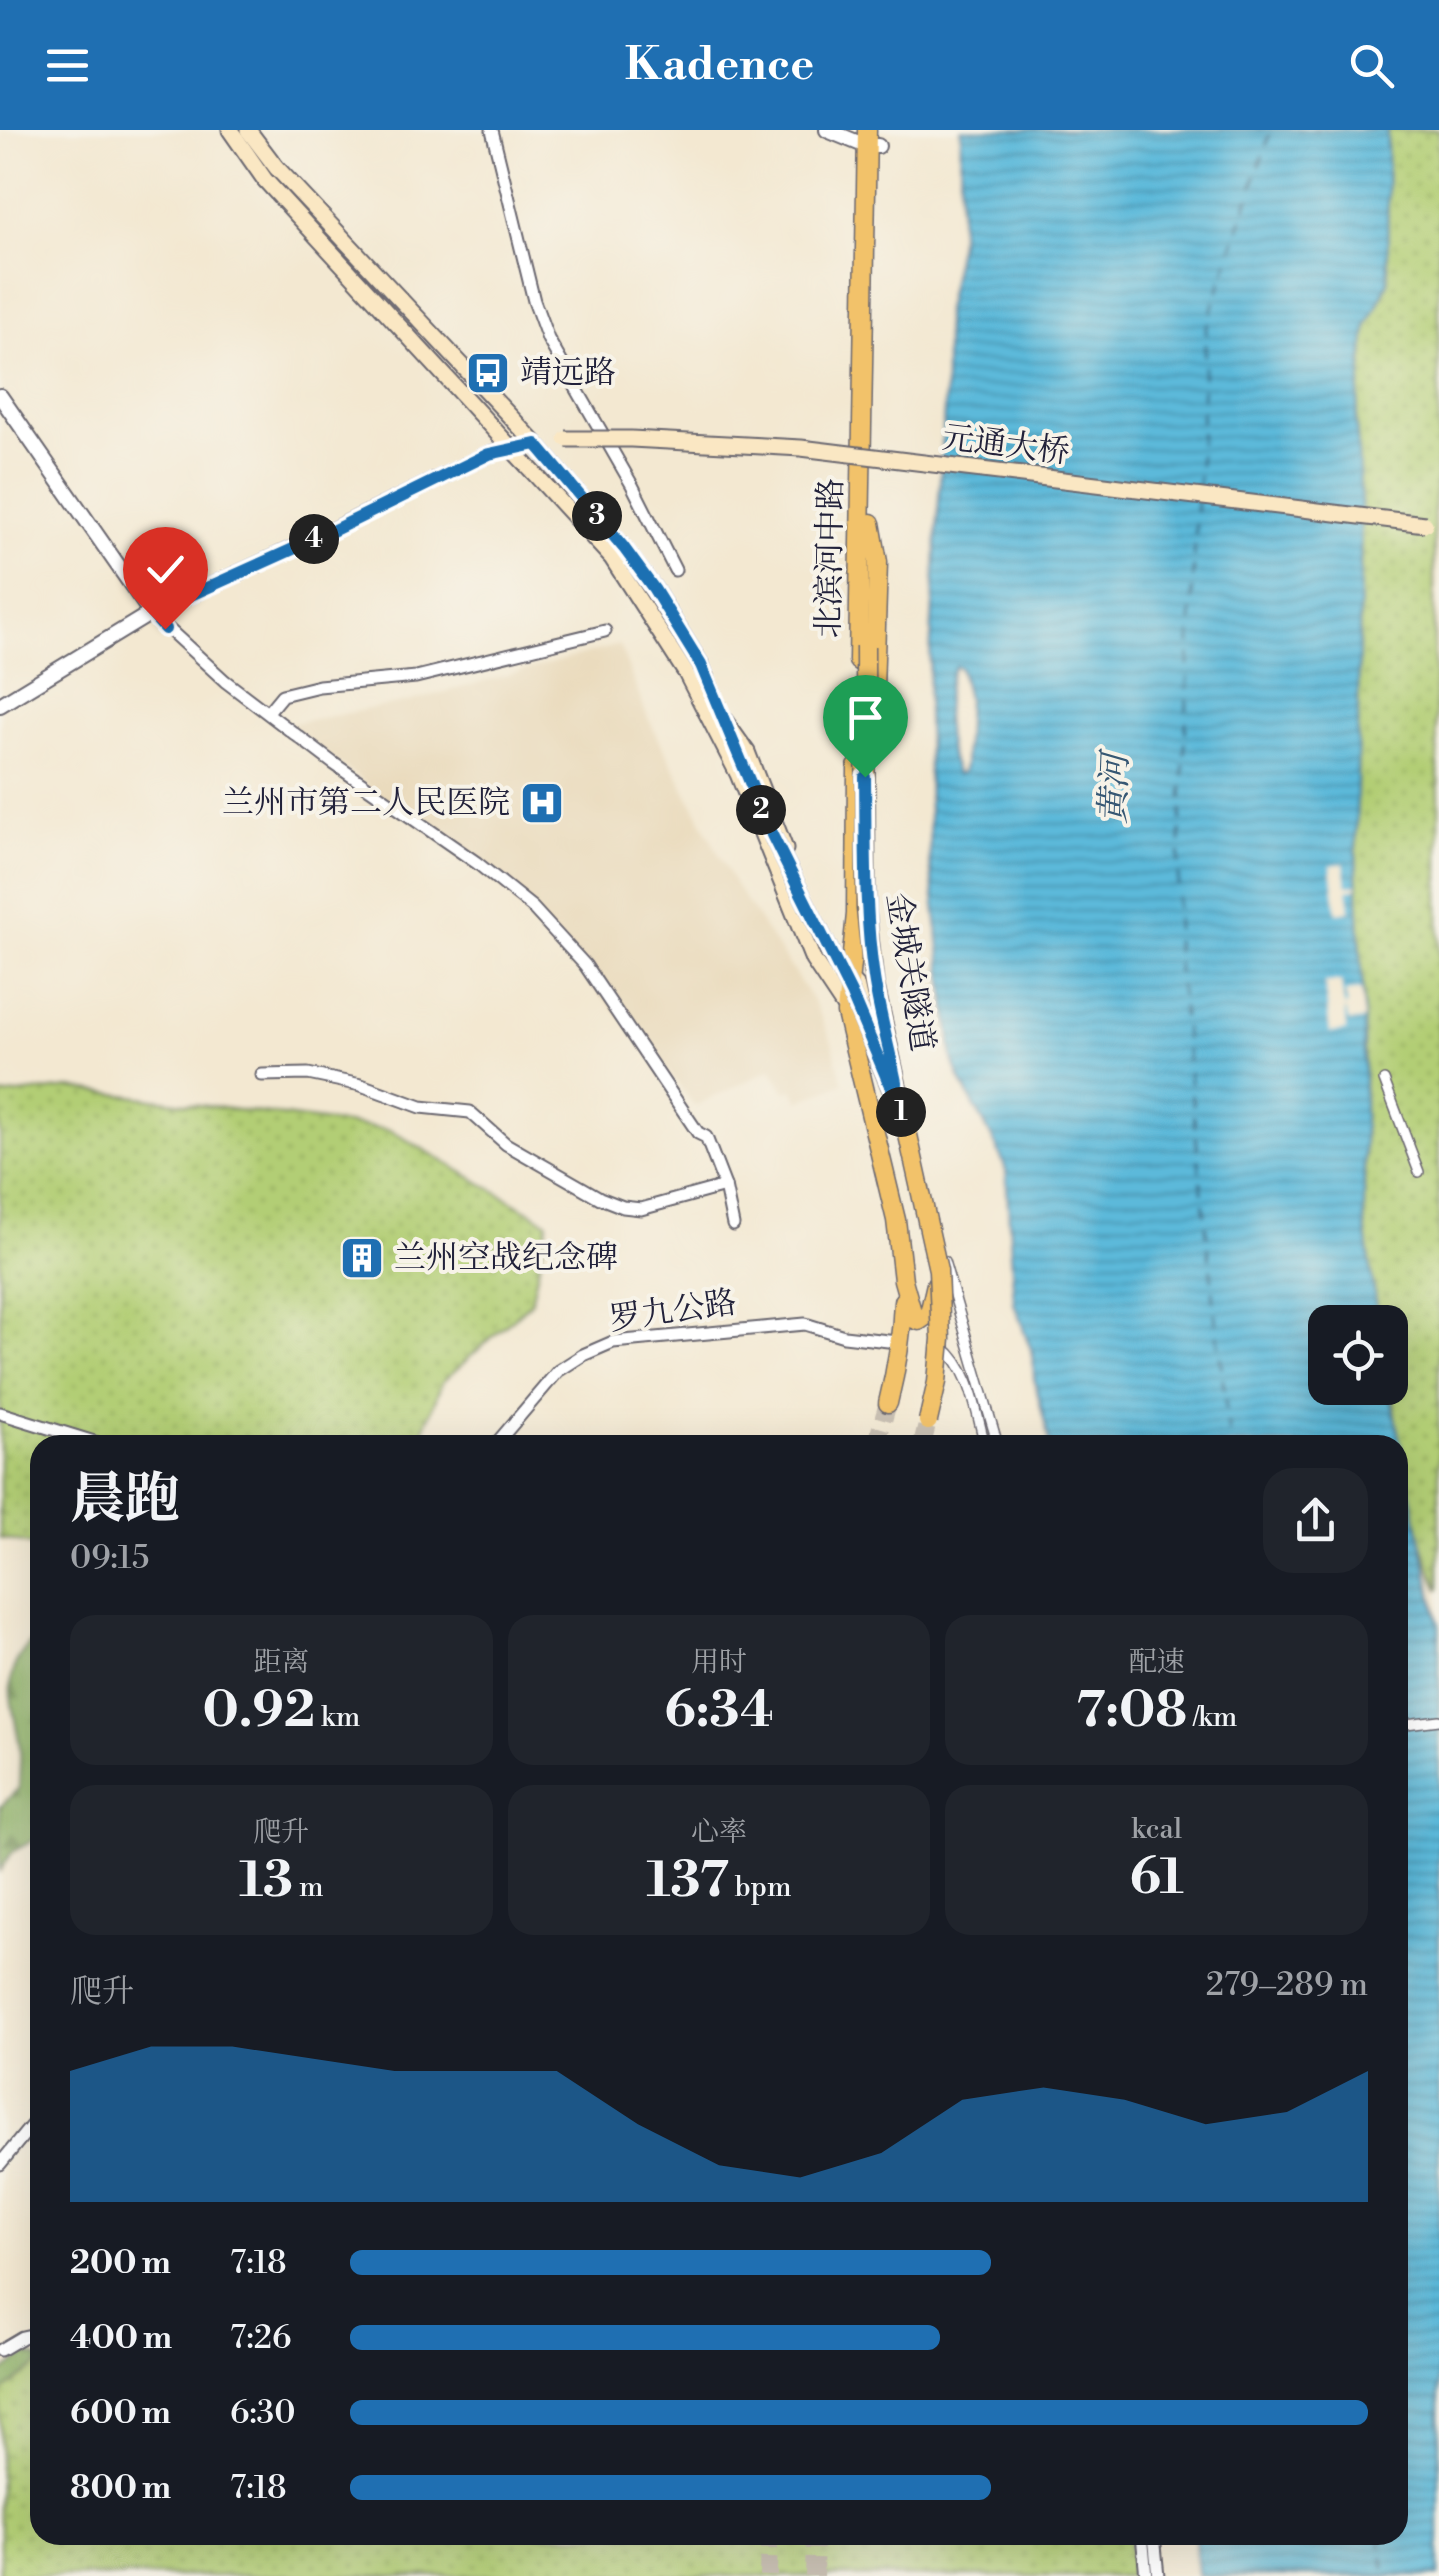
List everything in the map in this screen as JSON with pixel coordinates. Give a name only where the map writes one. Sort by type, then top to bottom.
[{"type":"main road","points":[[230,130],[265,180],[612,558],[686,674],[738,774],[813,960],[846,1013],[880,1019]]},
{"type":"main road","points":[[248,130],[290,182],[536,444],[654,589],[701,665],[772,835],[851,993],[902,1114]]},
{"type":"main road","name":"北滨河中路","points":[[872,138],[872,523]]},
{"type":"main road","name":"北滨河中路","points":[[872,138],[856,914],[846,1013],[896,1220],[903,1280]]},
{"type":"main road","name":"元通大桥","points":[[510,447],[566,439],[631,438],[801,448],[1432,524]]},
{"type":"main road","points":[[872,523],[878,562],[868,911],[880,1019],[899,1105],[940,1246],[934,1296],[925,1318],[914,1319],[903,1280]]},
{"type":"main road","name":"金城关隧道","points":[[872,523],[865,646],[866,909],[874,982],[938,1270],[941,1339],[928,1421]]},
{"type":"main road","points":[[720,714],[747,752],[803,896],[848,981],[880,1019]]},
{"type":"main road","points":[[888,1403],[898,1364],[903,1280]]},
{"type":"street","points":[[492,130],[534,301],[548,339],[676,570]]},
{"type":"street","points":[[826,130],[872,138]]},
{"type":"street","points":[[0,396],[151,613],[225,681],[532,907],[585,965],[698,1133],[706,1137],[725,1186],[734,1225]]},
{"type":"street","points":[[0,704],[151,613],[510,447]]},
{"type":"street","points":[[268,712],[282,695],[319,686],[416,677],[605,632]]},
{"type":"street","points":[[262,1075],[308,1074],[361,1084],[421,1107],[470,1112],[506,1144],[600,1198],[624,1207],[641,1208],[725,1186]]},
{"type":"street","points":[[1384,1080],[1419,1172]]},
{"type":"street","points":[[940,1246],[995,1435]]},
{"type":"street","name":"罗九公路","points":[[502,1435],[558,1371],[613,1342],[805,1324],[844,1336],[897,1342]]},
{"type":"street","points":[[964,1335],[933,1338],[956,1357],[982,1435]]},
{"type":"street","points":[[0,1414],[70,1435]]},
{"type":"street","points":[[1408,1724],[1439,1720]]},
{"type":"street","points":[[0,2164],[30,2128]]},
{"type":"street","points":[[0,2350],[30,2335]]},
{"type":"street","points":[[1143,2545],[1146,2576]]},
{"type":"street","points":[[1155,2545],[1158,2576]]},
{"type":"shaded area","name":"兰州市第二人民医院","points":[[619,645],[648,718],[734,883],[815,1004],[832,1042],[843,1083],[799,1101],[793,1089],[786,1091],[771,1069],[695,1106],[664,1065],[510,895],[288,724],[408,702]]},
{"type":"green space","points":[[1387,130],[1439,130],[1434,652],[1439,804],[1439,1590],[1408,1492],[1408,1435],[1398,1435],[1396,1424],[1394,1405],[1408,1405],[1408,1305],[1376,1305],[1364,1218],[1364,1020],[1356,851],[1361,503],[1356,420],[1367,327],[1388,282]]},
{"type":"green space","points":[[70,1088],[390,1130],[548,1222],[531,1302],[442,1382],[422,1435],[30,1435],[30,1545],[0,1538],[0,1096]]},
{"type":"green space","points":[[30,1643],[30,1842],[12,1852],[0,1871],[0,1807],[19,1788],[20,1746],[11,1681],[18,1658]]},
{"type":"green space","points":[[30,2355],[30,2400],[0,2404],[0,2374]]},
{"type":"green space","points":[[30,2371],[30,2545],[1129,2545],[1131,2576],[0,2576],[0,2394]]},
{"type":"water","name":"黄河","points":[[961,130],[1387,130],[1388,282],[1367,327],[1356,420],[1361,503],[1356,851],[1364,1020],[1364,1218],[1376,1305],[1308,1305],[1308,1405],[1393,1405],[1399,1435],[1048,1435],[1034,1378],[1033,1355],[1014,1303],[1006,1171],[953,1060],[930,863],[927,710],[945,394],[945,310],[959,242]],"holes":[[[955,666],[960,668],[967,699],[964,765],[957,775],[947,736],[947,691]]]},
{"type":"water","points":[[1408,1479],[1439,1627],[1439,2576],[1197,2576],[1195,2545],[1408,2545]]},
{"type":"pier","points":[[1344,863],[1347,885],[1357,888],[1348,890],[1350,911],[1337,913],[1331,865]]},
{"type":"pier","points":[[1341,981],[1344,1006],[1345,992],[1361,990],[1364,1020],[1349,1022],[1344,1008],[1346,1031],[1330,1033],[1325,983]]},
{"type":"ferry route","points":[[1198,488],[1206,329],[1271,130]]},
{"type":"ferry route","points":[[1197,501],[1175,944],[1229,1435]]},
{"type":"ferry route","points":[[1381,2545],[1385,2576]]},
{"type":"tunnel","points":[[879,1435],[888,1403]]},
{"type":"tunnel","points":[[924,1435],[928,1421]]},
{"type":"tunnel","points":[[768,2576],[769,2545]]},
{"type":"tunnel","points":[[814,2576],[815,2545]]},
{"type":"place","name":"靖远路","points":[[488,373]]},
{"type":"place","name":"兰州市第二人民医院","points":[[542,803]]},
{"type":"place","name":"兰州空战纪念碑","points":[[362,1258]]},
{"type":"route","points":[[165,629],[151,613],[322,536],[489,454],[536,444],[624,548],[701,665],[772,835],[851,993],[902,1114],[874,982],[866,909],[865,777]]}]
